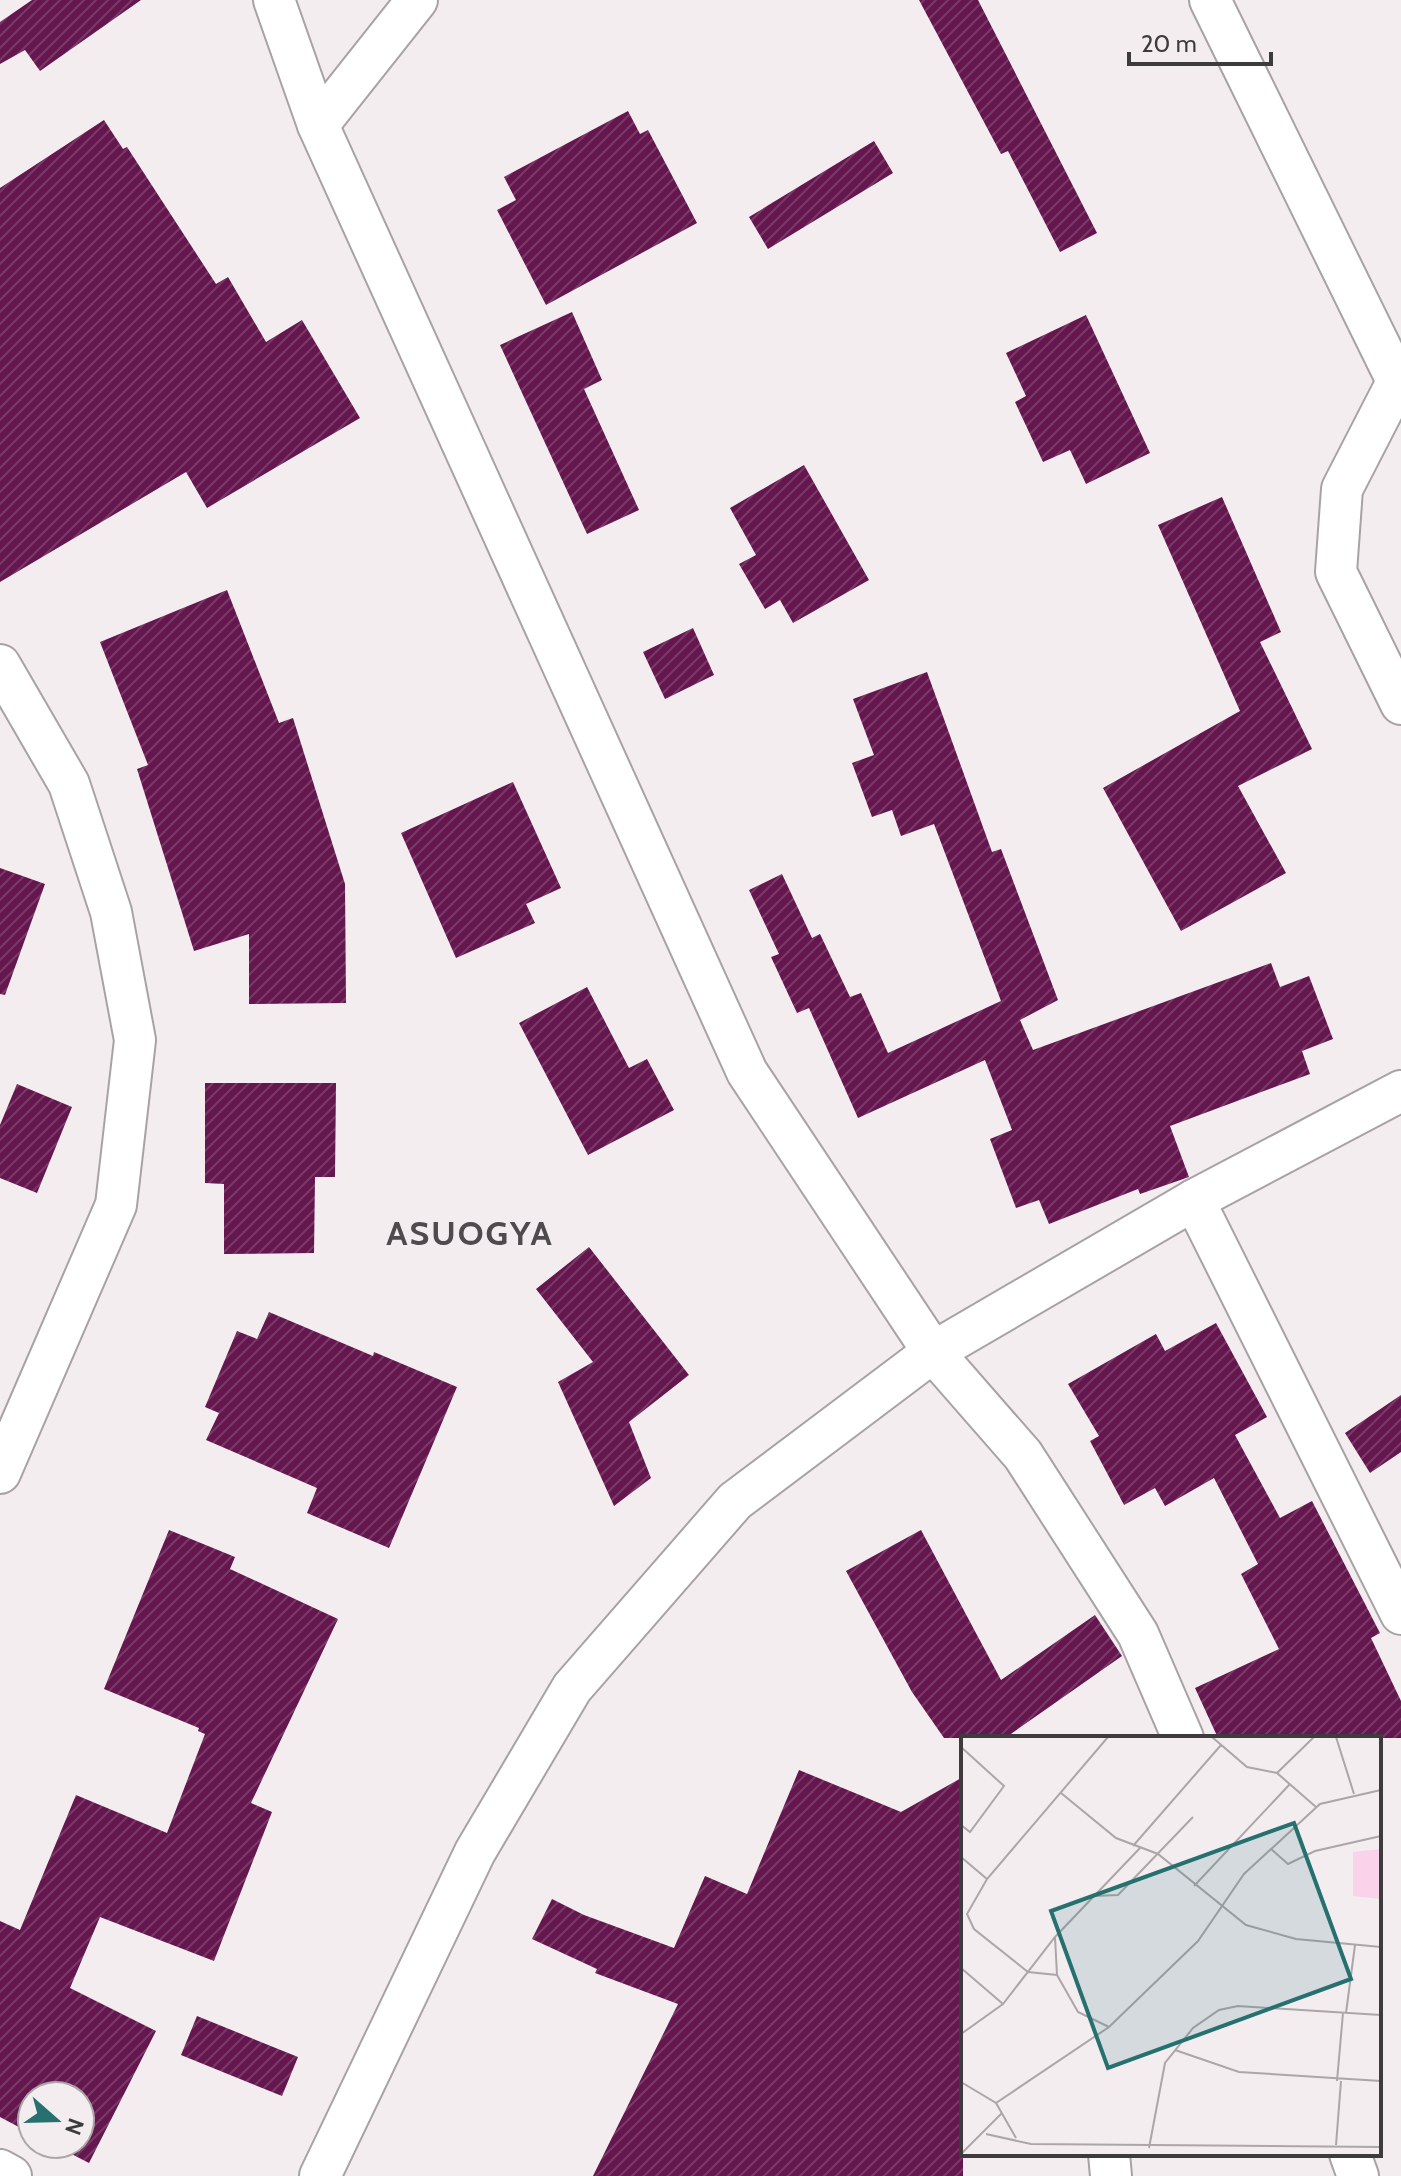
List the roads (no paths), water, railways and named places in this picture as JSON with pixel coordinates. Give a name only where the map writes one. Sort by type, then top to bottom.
[{"type":"street","points":[[274,0],[318,125],[747,1072],[933,1352],[1023,1455],[1138,1634],[1182,1736]]},
{"type":"street","points":[[318,125],[417,0]]},
{"type":"street","points":[[1210,0],[1399,386],[1342,489],[1336,572],[1401,704]]},
{"type":"street","points":[[0,665],[69,784],[111,912],[135,1040],[116,1205],[0,1473]]},
{"type":"street","points":[[320,2176],[475,1852],[572,1688],[735,1501],[933,1352],[1194,1200],[1401,1091]]},
{"type":"street","points":[[1194,1200],[1401,1614]]},
{"type":"street","points":[[1109,2156],[1111,2176]]},
{"type":"street","points":[[1351,2156],[1358,2176]]},
{"type":"street","points":[[0,2170],[11,2176]]},
{"type":"district","name":"ASUOGYA","points":[[470,1233]]}]
